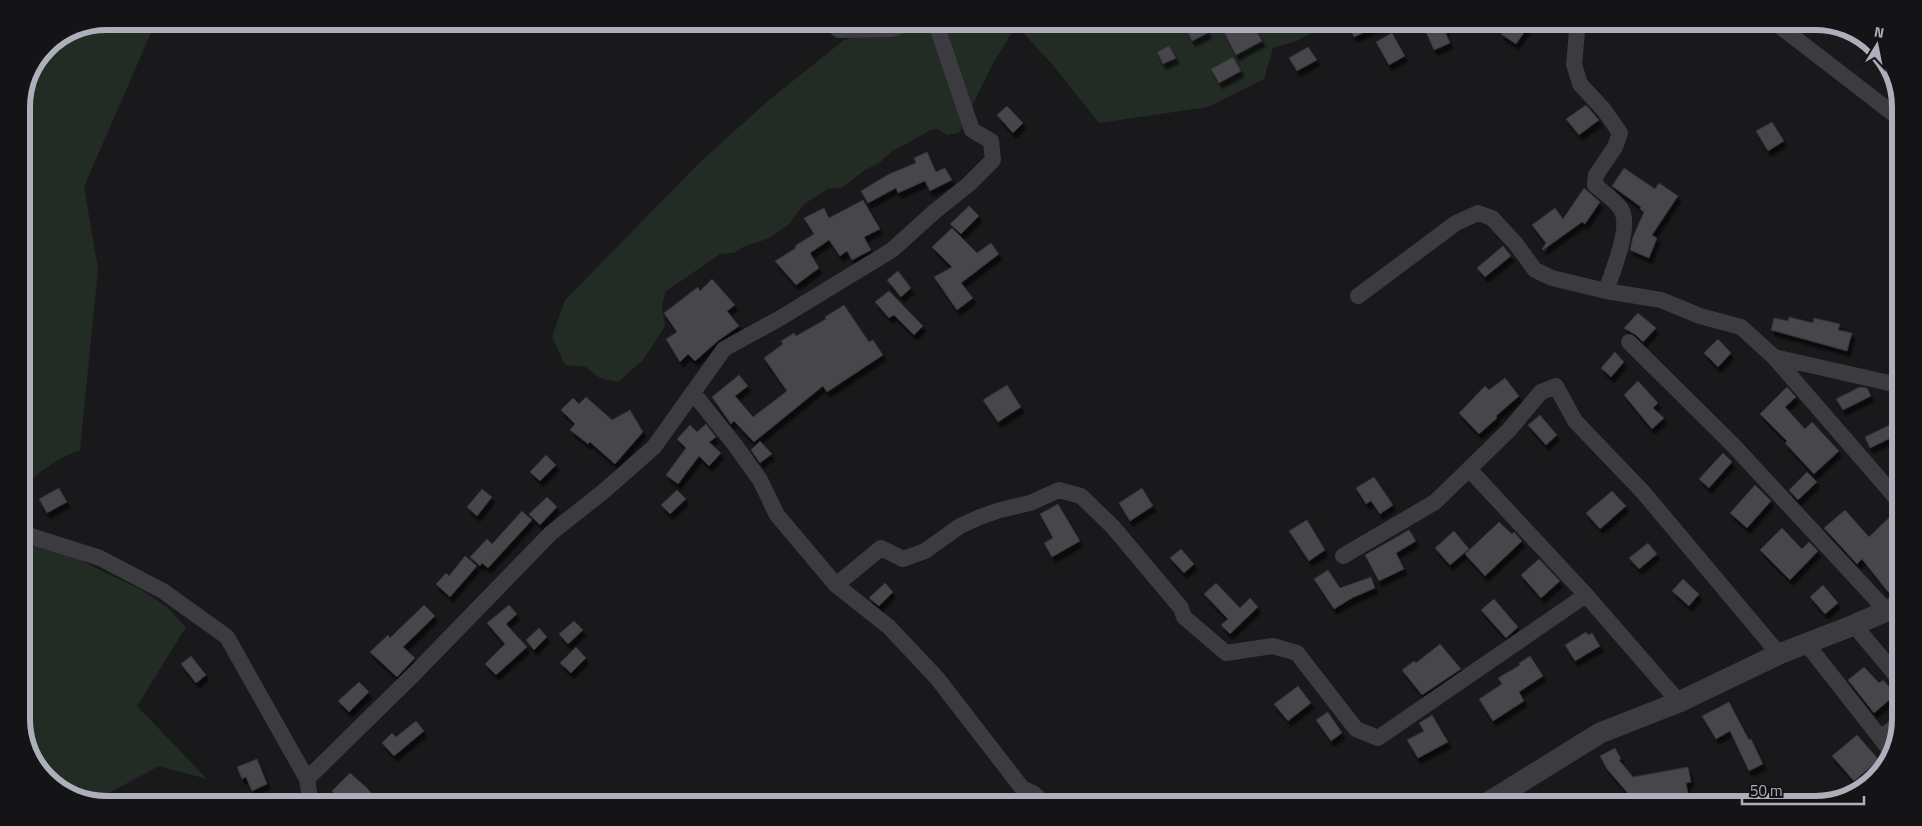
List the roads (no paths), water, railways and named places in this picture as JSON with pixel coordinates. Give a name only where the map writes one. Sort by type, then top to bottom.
[{"type":"street","points":[[306,779],[415,674],[551,533],[604,491],[654,447],[694,394],[724,349],[892,250],[934,212],[969,184],[993,160],[991,142],[972,130],[938,30]]},
{"type":"street","points":[[1577,30],[1574,64],[1580,84],[1604,110],[1620,133],[1615,147],[1596,175],[1595,185],[1621,208],[1624,220],[1620,247],[1606,291]]},
{"type":"street","points":[[1785,30],[1892,113]]},
{"type":"street","points":[[1358,296],[1456,223],[1478,214],[1492,218],[1516,244],[1535,270],[1552,278],[1606,291],[1660,300],[1700,316],[1741,327],[1774,357],[1892,493]]},
{"type":"street","points":[[1498,796],[1600,733],[1680,702],[1779,654],[1854,626],[1891,608],[1734,446],[1629,342]]},
{"type":"street","points":[[1774,357],[1892,384]]},
{"type":"street","points":[[1343,556],[1435,502],[1509,430],[1541,392],[1556,386],[1576,421],[1643,492],[1779,654]]},
{"type":"street","points":[[694,394],[736,445],[760,480],[778,515],[836,585],[889,628],[937,678],[1022,788],[1036,796]]},
{"type":"street","points":[[1469,469],[1586,595],[1680,702]]},
{"type":"street","points":[[836,585],[881,548],[903,559],[925,551],[960,526],[1000,510],[1030,504],[1059,490],[1081,496],[1113,527],[1181,608],[1184,617],[1226,653],[1273,646],[1297,654],[1356,729],[1378,738],[1586,595]]},
{"type":"street","points":[[30,535],[100,558],[163,591],[227,637],[306,779],[309,796]]},
{"type":"street","points":[[1854,626],[1892,670]]},
{"type":"street","points":[[1806,643],[1887,746]]},
{"type":"street","points":[[1880,737],[1891,730]]}]
